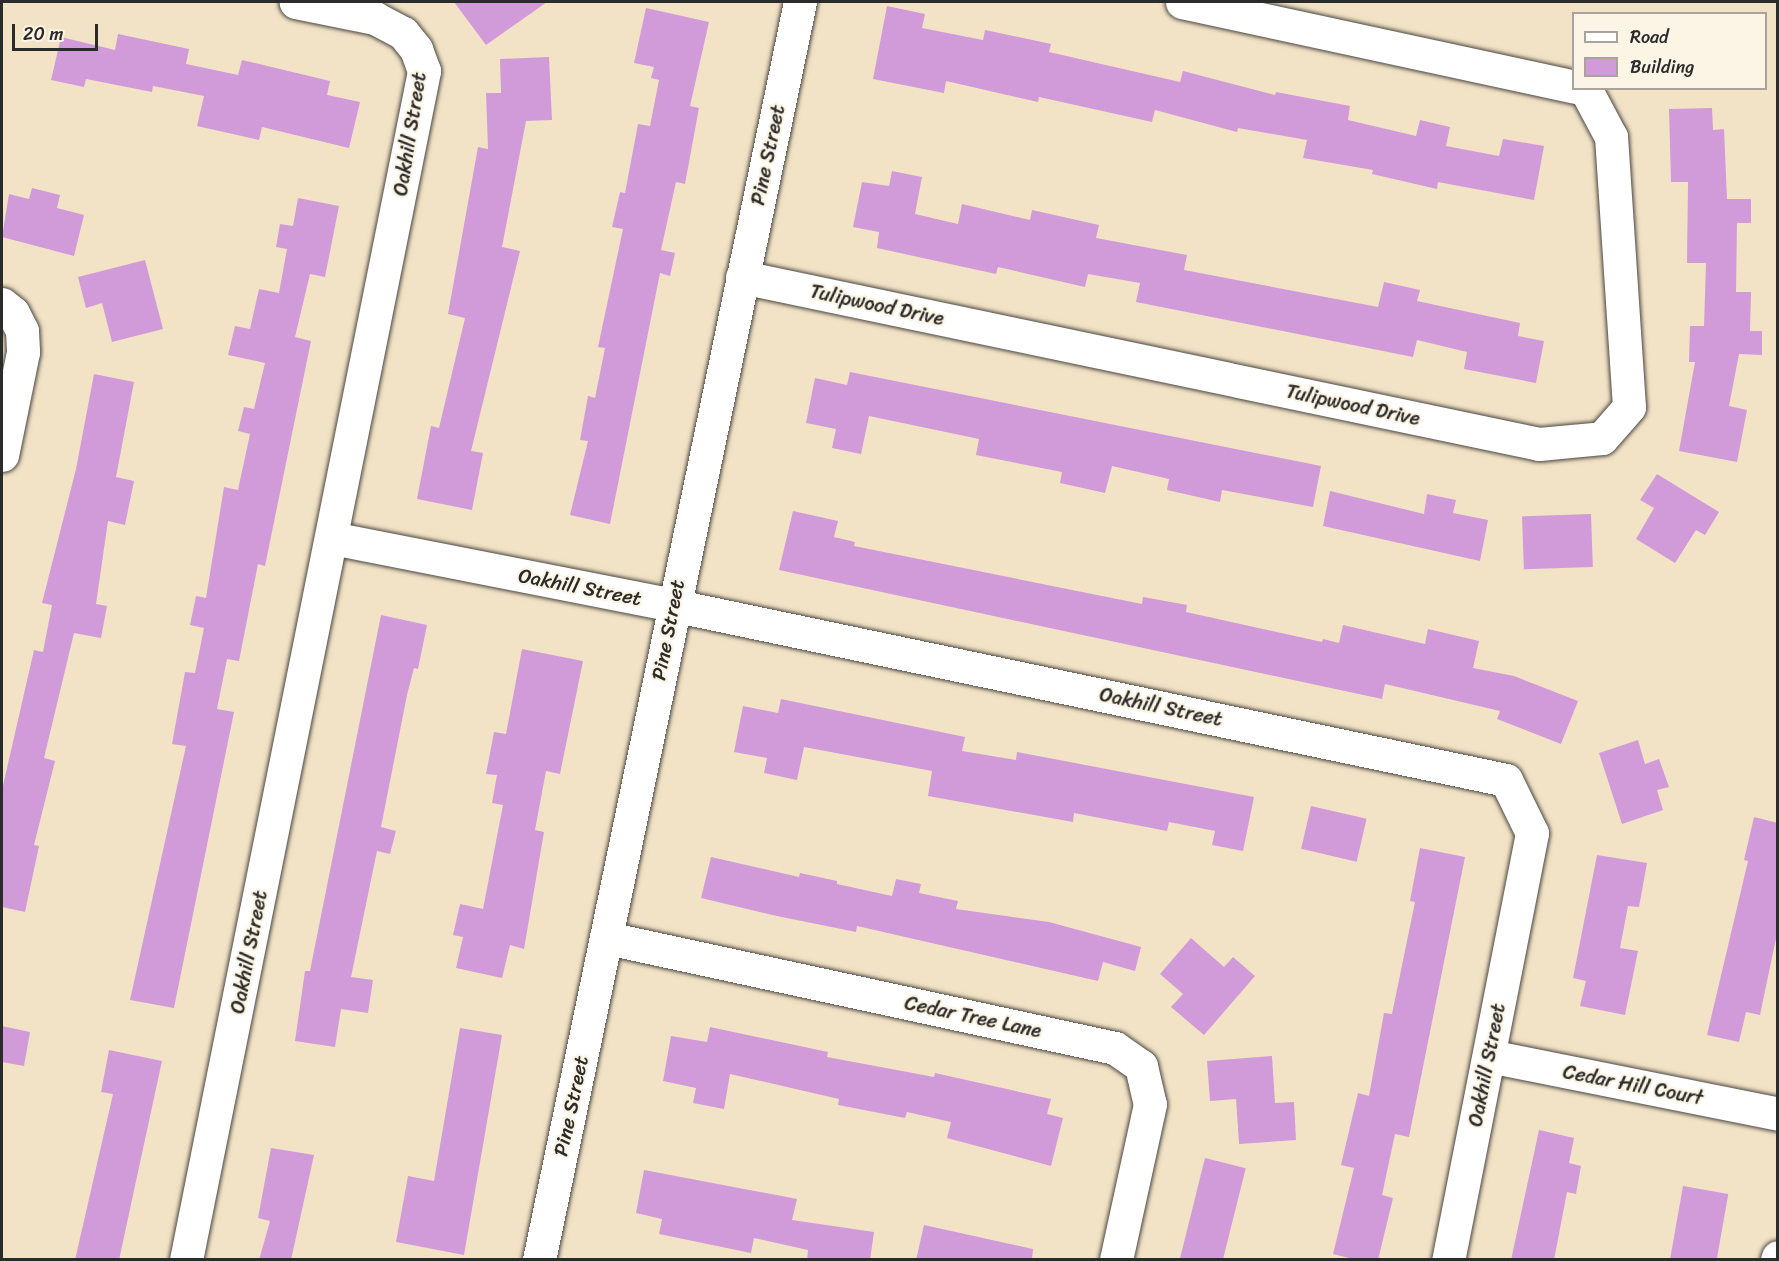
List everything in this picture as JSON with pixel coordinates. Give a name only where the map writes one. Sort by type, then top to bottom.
[{"type":"street","name":"Oakhill Street","points":[[186,1260],[424,71],[416,49],[404,33],[375,18],[296,2]]},
{"type":"street","name":"Pine Street","points":[[539,1260],[607,938],[672,605],[800,2]]},
{"type":"street","points":[[1182,2],[1572,87]]},
{"type":"street","name":"Tulipwood Drive","points":[[742,277],[1539,444],[1602,438],[1629,407],[1611,137],[1586,90]]},
{"type":"street","points":[[2,304],[13,313],[22,331],[23,352],[2,455]]},
{"type":"street","name":"Oakhill Street","points":[[332,538],[672,605],[1506,780],[1533,833],[1448,1260]]},
{"type":"street","name":"Cedar Tree Lane","points":[[607,938],[1115,1048],[1141,1066],[1150,1104],[1116,1260]]},
{"type":"street","name":"Cedar Hill Court","points":[[1489,1056],[1778,1114]]},
{"type":"building","points":[[454,2],[547,2],[486,45]]},
{"type":"building","points":[[887,6],[925,14],[922,28],[983,40],[985,30],[1051,44],[1049,52],[1180,82],[1183,71],[1275,95],[1276,92],[1350,106],[1348,120],[1416,136],[1420,120],[1450,127],[1446,146],[1499,156],[1503,139],[1544,146],[1534,200],[1438,182],[1437,189],[1372,174],[1373,170],[1303,158],[1307,140],[1238,128],[1237,132],[1155,110],[1152,122],[1039,97],[1038,102],[946,81],[944,93],[873,79]]},
{"type":"building","points":[[646,8],[709,22],[690,106],[699,108],[685,184],[676,182],[661,250],[675,253],[670,276],[660,273],[610,524],[570,515],[588,441],[580,440],[588,396],[595,398],[605,348],[598,347],[623,229],[612,227],[620,192],[625,193],[638,124],[650,126],[659,80],[651,78],[654,67],[634,63]]},
{"type":"building","points":[[118,34],[189,49],[186,64],[238,75],[242,60],[330,81],[327,95],[360,102],[349,148],[262,127],[259,140],[197,126],[204,96],[153,86],[152,92],[86,79],[84,87],[51,80],[61,37],[115,50]]},
{"type":"building","points":[[549,57],[552,120],[526,121],[502,247],[520,251],[471,451],[483,453],[472,510],[417,499],[431,426],[439,428],[465,318],[448,314],[478,147],[488,149],[486,93],[501,93],[500,59]]},
{"type":"building","points":[[1712,108],[1713,130],[1724,129],[1727,199],[1751,199],[1751,223],[1737,223],[1736,292],[1751,292],[1750,331],[1762,331],[1762,355],[1739,354],[1729,406],[1747,410],[1737,462],[1679,451],[1695,362],[1689,362],[1690,326],[1704,326],[1706,263],[1687,263],[1688,182],[1671,182],[1669,109]]},
{"type":"building","points":[[892,171],[922,177],[915,214],[958,224],[962,204],[1030,220],[1032,210],[1099,225],[1096,238],[1187,255],[1184,270],[1378,307],[1384,282],[1420,290],[1417,301],[1520,323],[1518,336],[1544,341],[1536,383],[1464,369],[1467,352],[1417,340],[1413,357],[1136,302],[1140,283],[1088,274],[1085,287],[998,267],[996,274],[877,248],[879,232],[853,227],[862,182],[889,186]]},
{"type":"building","points":[[32,188],[60,195],[57,208],[84,215],[74,256],[2,237],[9,194],[29,199]]},
{"type":"building","points":[[298,198],[339,206],[325,277],[310,274],[295,337],[311,341],[265,566],[258,564],[239,661],[227,659],[217,709],[234,712],[174,1008],[130,1000],[186,746],[172,744],[185,672],[195,673],[204,628],[190,625],[196,596],[206,598],[224,487],[238,490],[250,434],[238,431],[244,407],[254,409],[265,363],[228,355],[235,326],[250,329],[259,289],[279,293],[287,249],[276,247],[280,224],[293,226]]},
{"type":"building","points":[[145,260],[163,329],[112,342],[102,303],[86,308],[78,277]]},
{"type":"building","points":[[850,372],[1321,466],[1313,507],[1222,490],[1220,502],[1167,490],[1169,479],[1112,466],[1105,493],[1060,483],[1062,472],[976,455],[979,439],[869,416],[861,454],[832,448],[836,429],[806,423],[815,378],[847,385]]},
{"type":"building","points":[[94,374],[134,382],[116,477],[134,481],[125,525],[108,521],[96,604],[107,606],[101,638],[74,633],[44,758],[55,761],[34,845],[39,846],[25,912],[2,907],[2,790],[34,650],[43,652],[52,605],[42,603],[76,469]]},
{"type":"building","points":[[1657,474],[1719,512],[1705,535],[1696,530],[1675,563],[1636,539],[1654,508],[1640,500]]},
{"type":"building","points":[[1330,491],[1424,514],[1427,494],[1456,500],[1453,513],[1488,520],[1480,561],[1323,526]]},
{"type":"building","points":[[793,511],[838,521],[834,537],[855,542],[854,546],[1142,604],[1143,597],[1187,605],[1186,612],[1322,642],[1323,639],[1339,643],[1343,625],[1425,644],[1428,629],[1479,641],[1473,668],[1514,676],[1578,701],[1561,744],[1497,719],[1500,711],[1385,684],[1382,699],[779,570]]},
{"type":"building","points":[[1591,514],[1593,567],[1524,569],[1522,516]]},
{"type":"building","points":[[381,615],[427,625],[418,669],[414,668],[407,695],[381,827],[396,831],[390,854],[377,851],[351,977],[373,980],[368,1013],[341,1009],[335,1047],[295,1041],[305,971],[310,971]]},
{"type":"building","points":[[522,649],[583,661],[560,774],[546,771],[535,830],[544,832],[524,949],[510,945],[502,978],[456,968],[463,937],[453,935],[460,904],[483,909],[503,805],[492,803],[497,775],[486,774],[494,732],[506,734]]},
{"type":"building","points":[[781,699],[965,737],[962,751],[1016,760],[1017,752],[1254,797],[1243,851],[1212,845],[1215,831],[1169,822],[1167,831],[1074,813],[1073,822],[928,796],[932,771],[804,747],[797,780],[764,773],[767,758],[734,752],[743,706],[778,713]]},
{"type":"building","points":[[1638,740],[1645,764],[1659,759],[1669,787],[1657,790],[1663,810],[1622,824],[1599,753]]},
{"type":"building","points":[[1311,806],[1367,819],[1357,862],[1301,849]]},
{"type":"building","points":[[1754,817],[1778,823],[1778,929],[1760,1015],[1746,1012],[1739,1042],[1707,1035],[1748,861],[1744,860]]},
{"type":"building","points":[[1420,848],[1465,857],[1409,1137],[1395,1134],[1382,1195],[1393,1198],[1378,1260],[1357,1260],[1333,1254],[1354,1168],[1341,1165],[1358,1093],[1369,1096],[1384,1013],[1392,1014],[1415,902],[1410,901]]},
{"type":"building","points":[[1597,855],[1647,863],[1639,907],[1628,906],[1620,948],[1638,951],[1625,1015],[1580,1006],[1586,981],[1573,978]]},
{"type":"building","points":[[711,857],[799,877],[800,873],[892,896],[896,879],[921,884],[919,893],[958,901],[956,909],[1049,922],[1141,947],[1135,971],[1103,962],[1098,981],[857,926],[856,932],[777,916],[701,898]]},
{"type":"building","points":[[1191,938],[1224,967],[1233,957],[1255,976],[1204,1035],[1171,1007],[1183,994],[1160,974]]},
{"type":"building","points":[[2,1026],[30,1032],[24,1066],[2,1062]]},
{"type":"building","points":[[710,1027],[828,1052],[827,1057],[934,1077],[935,1073],[1051,1099],[1047,1114],[1063,1118],[1051,1166],[947,1138],[951,1122],[907,1112],[905,1118],[838,1105],[839,1099],[730,1074],[724,1109],[693,1103],[696,1088],[663,1081],[671,1036],[707,1042]]},
{"type":"building","points":[[460,1028],[502,1035],[464,1255],[396,1242],[408,1176],[434,1181]]},
{"type":"building","points":[[109,1050],[162,1061],[119,1260],[75,1260],[113,1094],[101,1092]]},
{"type":"building","points":[[1272,1056],[1275,1103],[1294,1102],[1296,1140],[1239,1144],[1236,1099],[1210,1101],[1207,1061]]},
{"type":"building","points":[[1539,1130],[1574,1138],[1569,1163],[1581,1166],[1576,1194],[1567,1192],[1554,1260],[1511,1260]]},
{"type":"building","points":[[271,1148],[314,1155],[291,1260],[259,1260],[270,1221],[258,1218]]},
{"type":"building","points":[[1205,1158],[1246,1168],[1223,1260],[1180,1260]]},
{"type":"building","points":[[644,1170],[797,1199],[792,1220],[874,1232],[870,1260],[807,1260],[808,1250],[754,1238],[751,1253],[659,1234],[662,1219],[636,1213]]},
{"type":"building","points":[[1683,1186],[1728,1194],[1717,1260],[1670,1260]]},
{"type":"building","points":[[924,1225],[1033,1249],[1032,1260],[916,1260]]}]
